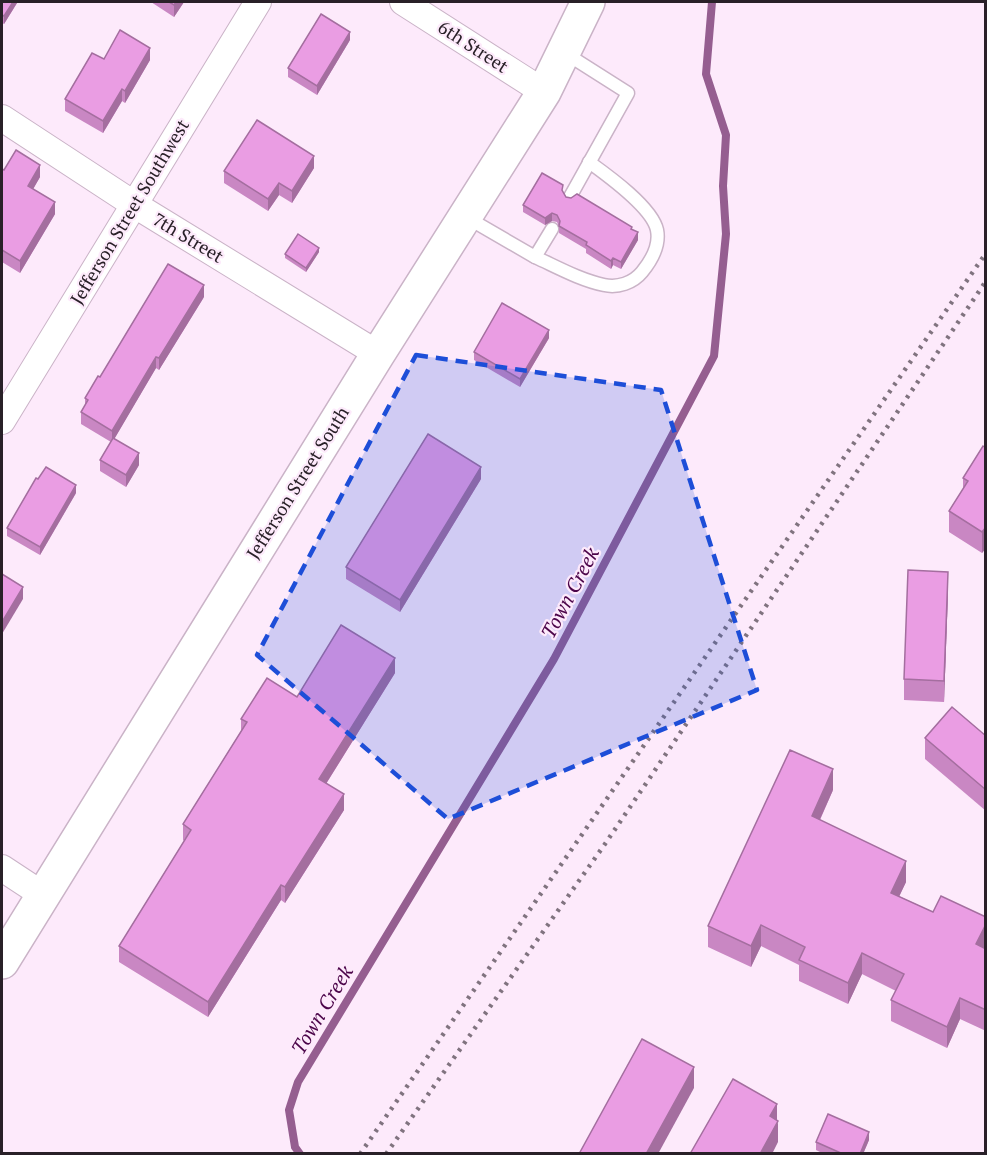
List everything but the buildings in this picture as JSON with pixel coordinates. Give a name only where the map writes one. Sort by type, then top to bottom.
[{"type":"main road","name":"Jefferson Street South","points":[[2,962],[378,354],[544,92],[588,2]]},
{"type":"street","name":"Jefferson Street Southwest","points":[[2,421],[258,2]]},
{"type":"street","name":"6th Street","points":[[403,2],[544,92]]},
{"type":"street","name":"7th Street","points":[[2,118],[135,205],[378,354]]},
{"type":"street","points":[[2,868],[43,895]]},
{"type":"lane","points":[[563,52],[628,93],[570,197]]},
{"type":"lane","points":[[465,216],[535,258],[606,286],[624,285],[637,277],[649,263],[655,250],[657,230],[650,216],[623,188],[589,162]]},
{"type":"lane","points":[[535,258],[552,229]]},
{"type":"highlighted area","points":[[416,355],[661,390],[757,690],[448,819],[257,655]]},
{"type":"waterway","name":"Town Creek","points":[[300,1154],[295,1147],[289,1110],[298,1082],[554,659],[714,356],[726,234],[723,186],[726,135],[706,74],[712,2]]},
{"type":"railway","points":[[360,1154],[986,253]]},
{"type":"railway","points":[[386,1154],[605,844],[986,281]]}]
